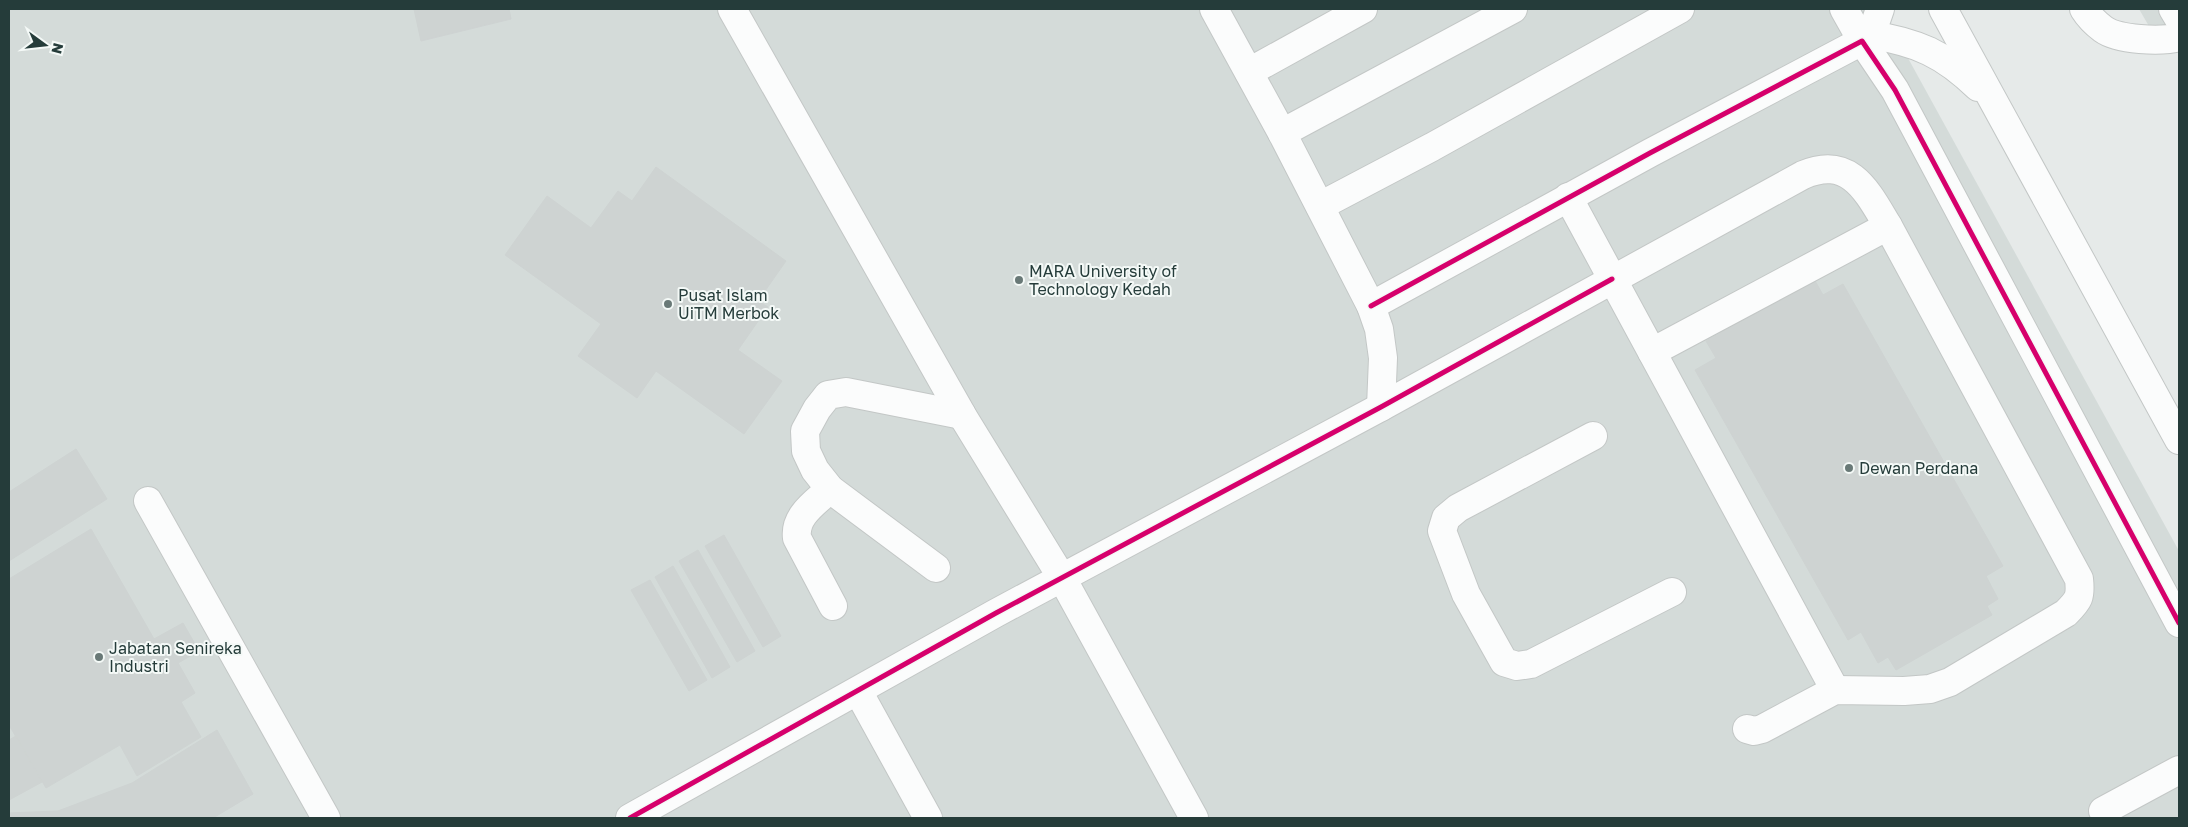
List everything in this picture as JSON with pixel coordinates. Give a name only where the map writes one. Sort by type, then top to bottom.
[{"type":"street","points":[[732,9],[962,415],[1062,578],[1194,818]]},
{"type":"street","points":[[1214,9],[1282,133],[1371,306],[1379,330],[1383,358],[1381,407]]},
{"type":"street","points":[[1249,72],[1363,9]]},
{"type":"street","points":[[1282,133],[1513,9]]},
{"type":"street","points":[[1320,206],[1432,147],[1680,9]]},
{"type":"street","points":[[1844,9],[1866,38],[1895,90],[2179,623]]},
{"type":"street","points":[[1866,38],[1880,9]]},
{"type":"street","points":[[1943,9],[2179,440]]},
{"type":"street","points":[[2084,9],[2090,18],[2104,30],[2148,40],[2170,40],[2179,37]]},
{"type":"street","points":[[2173,9],[2179,19]]},
{"type":"street","points":[[1371,306],[1866,38],[1896,39],[1933,52],[1966,75],[1995,104]]},
{"type":"street","points":[[630,818],[1062,578],[1381,407],[1612,279],[1820,168],[1840,170],[1856,180],[1871,197],[1888,226],[2079,579],[2081,592],[2077,602],[2066,613],[1950,682],[1930,689],[1904,691],[1835,690],[1762,729],[1754,731],[1747,729]]},
{"type":"street","points":[[1568,198],[1835,690]]},
{"type":"street","points":[[1652,352],[1888,226]]},
{"type":"street","points":[[936,568],[830,488],[815,470],[806,451],[805,431],[817,409],[828,396],[846,392],[962,415]]},
{"type":"street","points":[[1593,436],[1458,508],[1446,518],[1442,530],[1466,594],[1504,662],[1518,666],[1531,664],[1672,592]]},
{"type":"street","points":[[830,488],[800,518],[796,527],[797,538],[833,606]]},
{"type":"street","points":[[148,501],[326,818]]},
{"type":"street","points":[[858,691],[928,818]]},
{"type":"street","points":[[2103,811],[2179,770]]},
{"type":"shaded area","name":"MARA University of Technology Kedah","points":[[9,9],[1881,9],[2179,551],[2179,818],[9,818]]},
{"type":"shaded area","points":[[2139,9],[2179,9],[2164,52]]},
{"type":"building","points":[[414,9],[509,9],[511,19],[421,41]]},
{"type":"building","name":"Pusat Islam UiTM Merbok","points":[[656,167],[786,261],[758,301],[768,307],[738,350],[782,381],[744,434],[656,371],[637,398],[578,356],[601,324],[505,255],[547,196],[591,228],[618,191],[632,201]]},
{"type":"building","name":"Dewan Perdana","points":[[1814,279],[1823,295],[1843,284],[2003,566],[1986,576],[1998,599],[1987,606],[1992,615],[1896,670],[1888,657],[1878,663],[1861,632],[1848,640],[1695,370],[1716,358],[1706,341]]},
{"type":"building","points":[[76,449],[107,499],[9,561],[9,492]]},
{"type":"building","name":"Jabatan Senireka Industri","points":[[91,529],[154,639],[183,623],[199,651],[178,663],[195,693],[181,702],[201,737],[137,776],[120,745],[46,788],[9,725],[9,579]]},
{"type":"building","points":[[724,535],[781,636],[763,647],[705,546]]},
{"type":"building","points":[[698,550],[755,651],[737,662],[679,561]]},
{"type":"building","points":[[673,566],[730,667],[712,678],[655,577]]},
{"type":"building","points":[[650,580],[707,680],[689,691],[631,590]]},
{"type":"building","points":[[217,730],[253,794],[213,818],[9,818],[9,813],[58,811],[132,783]]},
{"type":"building","points":[[16,736],[42,782],[9,800],[9,740]]},
{"type":"cycle path","points":[[1371,306],[1650,153],[1862,41],[1895,90],[2179,623]]},
{"type":"cycle path","points":[[630,818],[996,613],[1381,407],[1612,279]]},
{"type":"place","name":"MARA University of Technology Kedah","points":[[1019,280]]},
{"type":"place","name":"Pusat Islam UiTM Merbok","points":[[668,304]]},
{"type":"place","name":"Dewan Perdana","points":[[1849,468]]},
{"type":"place","name":"Jabatan Senireka Industri","points":[[99,657]]}]
